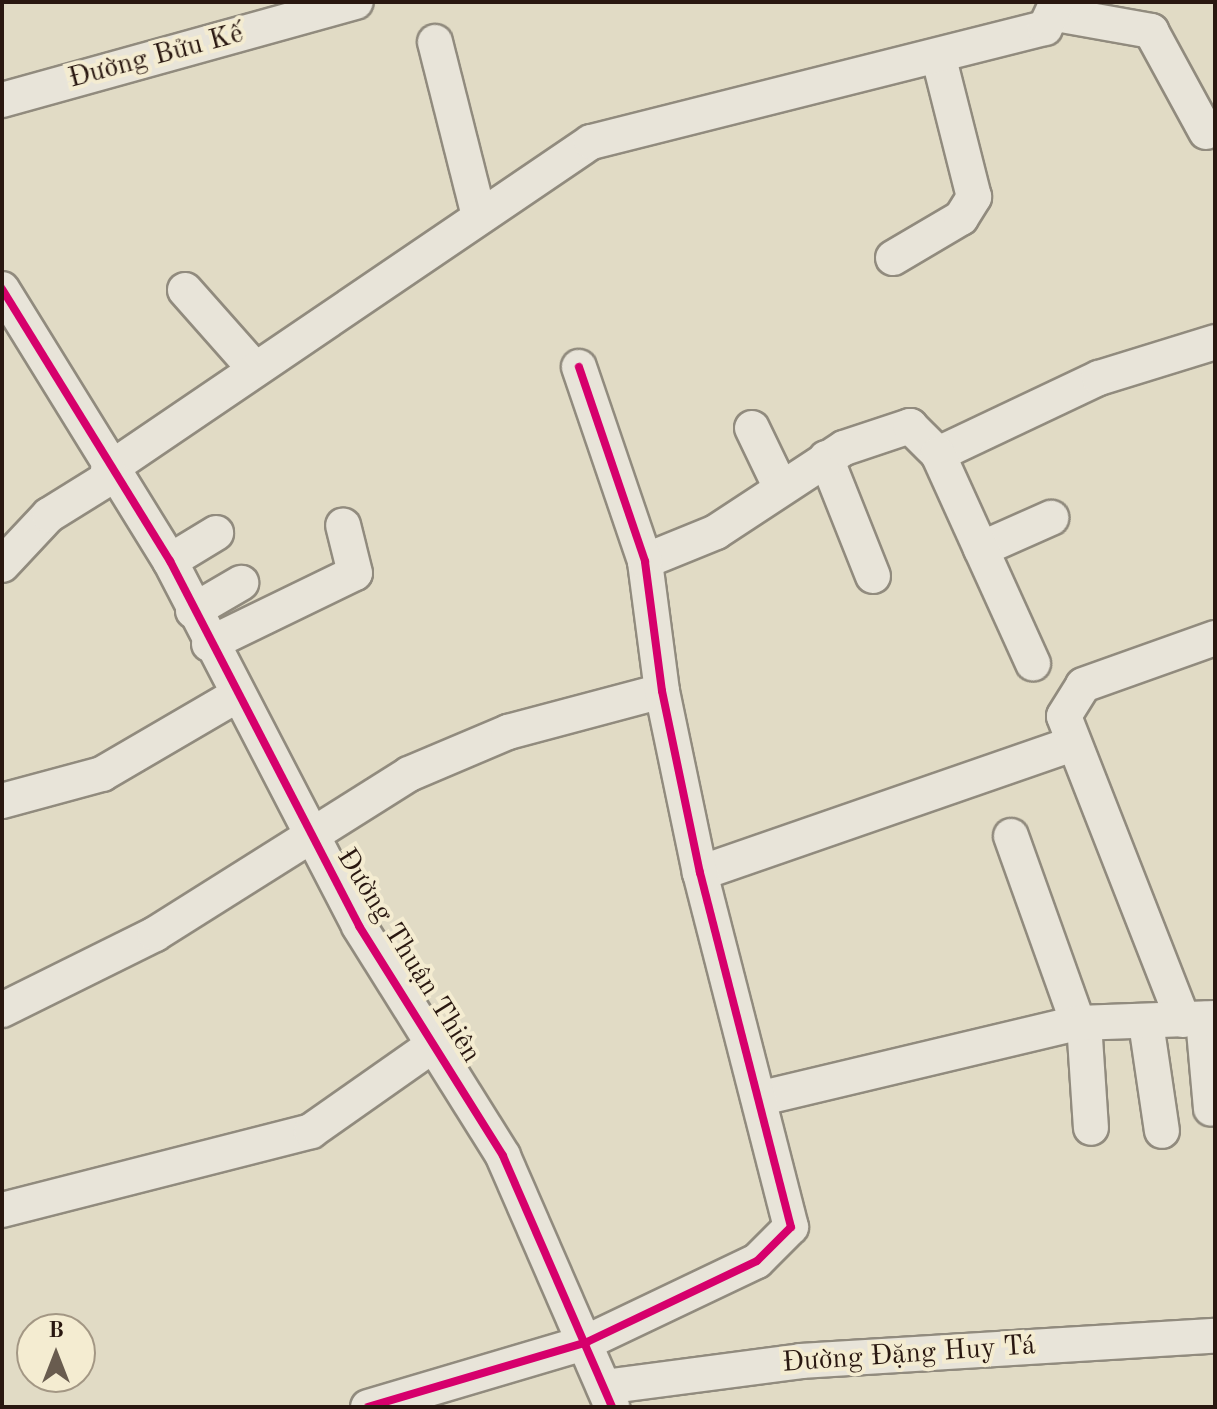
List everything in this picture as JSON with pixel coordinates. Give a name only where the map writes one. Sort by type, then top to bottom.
[{"type":"street","name":"Đường Bửu Kế","points":[[2,100],[356,2]]},
{"type":"street","points":[[2,565],[49,515],[255,369],[591,142],[939,59],[1045,28],[1056,8],[1151,31],[1206,132]]},
{"type":"street","points":[[435,42],[479,216]]},
{"type":"street","points":[[893,258],[972,207],[973,184],[939,59]]},
{"type":"street","name":"Đường Thuận Thiên","points":[[2,289],[110,473],[170,561],[234,697],[309,835],[503,1156],[587,1342],[608,1397]]},
{"type":"street","points":[[185,290],[255,369]]},
{"type":"street","points":[[938,454],[1099,378],[1215,342]]},
{"type":"street","points":[[368,1407],[587,1342],[757,1261],[791,1227],[762,1098],[700,873],[662,691],[645,561],[579,367]]},
{"type":"street","points":[[645,561],[716,532],[779,484],[826,458],[910,426],[938,454],[1033,663]]},
{"type":"street","points":[[752,428],[779,484]]},
{"type":"street","points":[[826,458],[873,576]]},
{"type":"street","points":[[981,549],[1051,518]]},
{"type":"street","points":[[209,644],[355,573],[343,525]]},
{"type":"street","points":[[170,561],[216,533]]},
{"type":"street","points":[[193,611],[241,583]]},
{"type":"street","points":[[1211,1109],[1200,1019],[1073,744],[1064,716],[1083,685],[1215,638]]},
{"type":"street","points":[[2,1010],[155,934],[409,774],[508,732],[662,691]]},
{"type":"street","points":[[2,801],[102,774],[234,697]]},
{"type":"street","points":[[700,873],[1073,744]]},
{"type":"street","points":[[1011,836],[1081,1023],[1091,1128]]},
{"type":"street","points":[[762,1098],[1081,1023],[1200,1019]]},
{"type":"street","points":[[1146,1023],[1162,1131]]},
{"type":"street","points":[[2,1210],[311,1131],[435,1044]]},
{"type":"street","name":"Đường Đặng Huy Tá","points":[[608,1397],[801,1361],[1215,1336]]},
{"type":"cycle path","points":[[2,289],[170,561],[359,926],[503,1156],[612,1407]]},
{"type":"cycle path","points":[[368,1407],[587,1342],[757,1261],[791,1227],[700,873],[662,691],[645,561],[579,367]]}]
